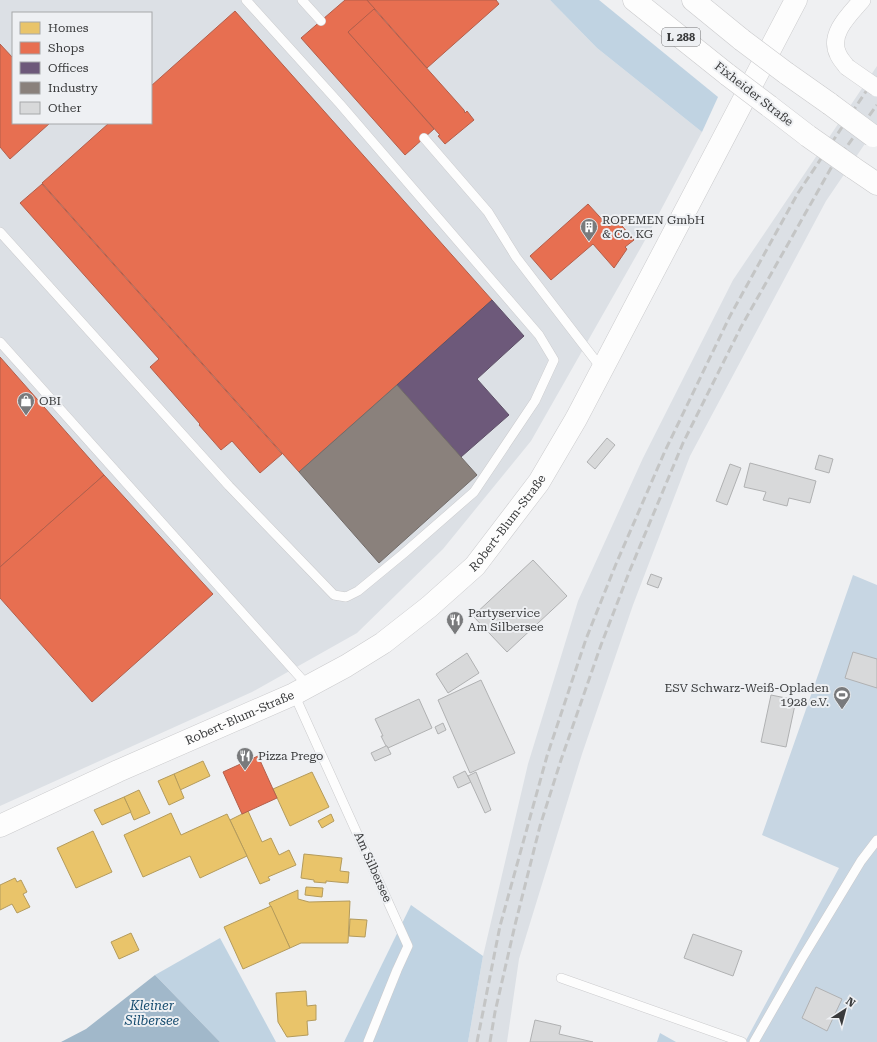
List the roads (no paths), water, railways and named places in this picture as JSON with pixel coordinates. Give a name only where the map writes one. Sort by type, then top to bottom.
[{"type":"main road","name":"Fixheider Straße","points":[[634,0],[728,75],[808,136],[877,184]]},
{"type":"main road","name":"L 288","points":[[692,0],[786,73],[875,137]]},
{"type":"main road","name":"Robert-Blum-Straße","points":[[0,826],[118,771],[301,690],[346,666],[383,643],[429,608],[475,566],[539,482],[576,419],[796,0]]},
{"type":"street","points":[[862,0],[847,17],[835,38],[837,54],[847,67],[877,88]]},
{"type":"lane","points":[[0,232],[230,486],[334,594],[346,597],[358,591],[474,492],[535,401],[554,360],[539,335],[340,104],[246,0]]},
{"type":"lane","points":[[302,0],[321,21]]},
{"type":"lane","points":[[424,138],[488,212],[516,257],[602,369]]},
{"type":"lane","name":"Am Silbersee","points":[[0,342],[301,690],[408,946],[368,1042]]},
{"type":"lane","points":[[754,1042],[860,861],[877,840]]},
{"type":"lane","points":[[561,978],[742,1042]]},
{"type":"water","name":"Kleiner Silbersee","points":[[155,975],[220,1042],[61,1042],[86,1029]]},
{"type":"railway","points":[[477,1042],[500,926],[547,756],[586,639],[616,564],[665,451],[730,316],[798,193],[877,75]]},
{"type":"railway","points":[[490,1042],[495,1012],[515,925],[540,826],[601,645],[630,570],[683,443],[741,327],[831,168],[877,105]]},
{"type":"place","name":"ROPEMEN GmbH & Co. KG","points":[[589,242]]},
{"type":"place","name":"OBI","points":[[26,416]]},
{"type":"place","name":"Partyservice Am Silbersee","points":[[455,635]]},
{"type":"place","name":"ESV Schwarz-Weiß-Opladen 1928 e.V.","points":[[842,710]]},
{"type":"place","name":"Pizza Prego","points":[[245,771]]}]
